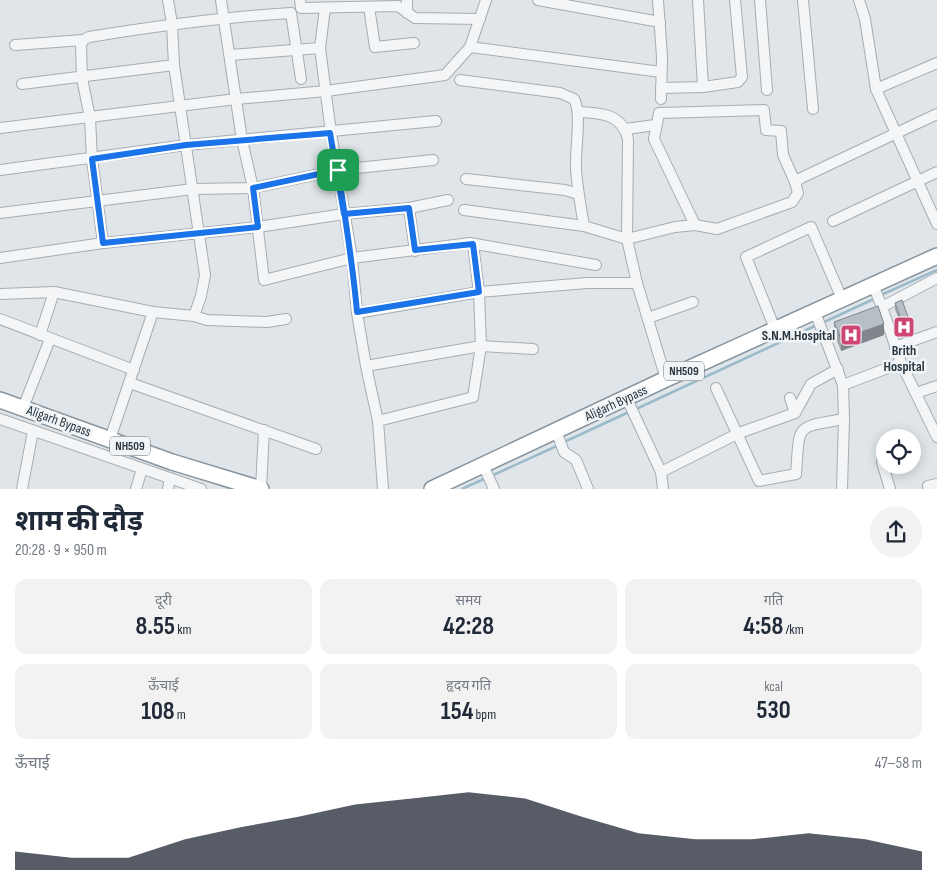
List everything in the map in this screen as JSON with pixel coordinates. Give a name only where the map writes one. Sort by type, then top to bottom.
[{"type":"highway","name":"Aligarh Bypass","points":[[432,489],[484,468],[556,433],[630,406],[666,379],[775,329],[819,320],[842,299],[874,289],[937,256]]},
{"type":"highway","name":"Aligarh Bypass","points":[[0,400],[172,462],[261,489]]},
{"type":"street","points":[[168,0],[179,105],[205,275],[201,296],[194,316]]},
{"type":"street","points":[[222,0],[222,17],[230,55],[242,140],[253,188],[264,280],[352,258],[473,244],[596,265]]},
{"type":"street","points":[[0,128],[90,118],[179,105],[430,79],[445,75],[470,47],[486,0]]},
{"type":"street","points":[[538,0],[660,22]]},
{"type":"street","points":[[658,0],[661,93],[738,82],[742,77],[735,0]]},
{"type":"street","points":[[698,0],[703,88]]},
{"type":"street","points":[[760,0],[767,90]]},
{"type":"street","points":[[803,0],[813,109]]},
{"type":"street","points":[[858,0],[866,28],[876,90],[937,224]]},
{"type":"street","points":[[15,45],[83,40],[89,37],[172,24],[297,7],[369,7],[404,2],[407,13],[415,18],[480,19]]},
{"type":"street","points":[[297,7],[296,49],[301,79]]},
{"type":"street","points":[[369,7],[375,47],[414,43]]},
{"type":"street","points":[[325,8],[320,48],[330,133],[352,258],[357,312],[378,421],[383,489]]},
{"type":"street","points":[[83,40],[81,46],[82,78],[90,118],[92,159],[103,243]]},
{"type":"street","points":[[470,47],[661,72]]},
{"type":"street","points":[[230,55],[320,48]]},
{"type":"street","points":[[876,90],[937,64]]},
{"type":"street","points":[[22,84],[174,65]]},
{"type":"street","points":[[460,80],[560,93],[574,99],[579,112],[576,148],[578,194],[584,226]]},
{"type":"street","points":[[464,210],[584,226],[627,240],[675,227],[695,225],[717,229],[723,228],[792,202],[798,193],[783,155],[781,131],[766,130],[764,110],[659,113],[655,125],[654,138],[695,225]]},
{"type":"street","points":[[579,112],[614,117],[626,129],[628,139],[627,240],[637,283],[666,379]]},
{"type":"street","points":[[795,182],[937,114]]},
{"type":"street","points":[[0,170],[186,145],[330,133],[436,121]]},
{"type":"street","points":[[626,129],[655,125]]},
{"type":"street","points":[[0,213],[193,189],[253,188],[338,170],[433,160]]},
{"type":"street","points":[[833,221],[937,172]]},
{"type":"street","points":[[466,179],[565,190],[578,194]]},
{"type":"street","points":[[0,258],[103,243],[258,227],[344,214],[409,208],[448,200]]},
{"type":"street","points":[[409,208],[415,250]]},
{"type":"street","points":[[775,329],[746,257],[811,227],[842,299]]},
{"type":"street","points":[[378,421],[473,397],[482,346],[479,292],[473,244]]},
{"type":"street","points":[[882,305],[937,278]]},
{"type":"street","points":[[357,312],[479,292],[587,283],[637,283]]},
{"type":"street","points":[[874,289],[882,305],[901,363],[937,437]]},
{"type":"street","points":[[0,294],[54,292],[153,312],[194,316],[207,320],[267,322],[286,319]]},
{"type":"street","points":[[23,408],[45,337],[54,292]]},
{"type":"street","points":[[648,318],[693,302]]},
{"type":"street","points":[[110,439],[153,312]]},
{"type":"street","points":[[0,319],[134,370]]},
{"type":"street","points":[[819,320],[838,369],[842,385],[844,419],[842,489]]},
{"type":"street","points":[[895,347],[937,332]]},
{"type":"street","points":[[366,366],[482,346],[533,349]]},
{"type":"street","points":[[842,385],[901,363]]},
{"type":"street","points":[[661,472],[739,433],[795,414],[811,384],[838,369]]},
{"type":"street","points":[[130,383],[316,448]]},
{"type":"street","points":[[916,393],[937,386]]},
{"type":"street","points":[[716,388],[739,433],[759,485],[796,474],[799,439],[801,430],[806,426],[844,419]]},
{"type":"street","points":[[790,398],[795,414]]},
{"type":"street","points":[[630,406],[661,472],[663,489]]},
{"type":"street","points":[[0,419],[201,489]]},
{"type":"street","points":[[261,489],[264,430]]},
{"type":"street","points":[[25,488],[33,431]]},
{"type":"street","points":[[556,433],[564,452],[576,460],[588,489]]},
{"type":"street","points":[[484,468],[492,485]]},
{"type":"street","points":[[136,489],[142,469]]},
{"type":"street","points":[[886,474],[890,489]]},
{"type":"street","points":[[168,489],[170,478]]},
{"type":"street","points":[[929,489],[928,486],[937,484]]},
{"type":"building","points":[[902,300],[912,328],[905,330],[895,303]]},
{"type":"building","points":[[878,306],[884,324],[841,339],[834,322]]},
{"type":"waterway","points":[[881,295],[937,270]]},
{"type":"waterway","points":[[822,323],[876,298]]},
{"type":"waterway","points":[[634,410],[817,325]]},
{"type":"waterway","points":[[564,442],[629,412]]},
{"type":"waterway","points":[[491,476],[559,445]]},
{"type":"waterway","points":[[462,489],[486,478]]},
{"type":"waterway","points":[[213,482],[232,489]]},
{"type":"place","name":"Brith Hospital","points":[[904,327]]},
{"type":"place","name":"S.N.M.Hospital","points":[[851,335]]},
{"type":"route","points":[[338,170],[253,188],[258,227],[103,243],[92,159],[186,145],[330,133],[338,170],[344,214],[409,208],[415,250],[473,244],[479,292],[357,312],[352,258],[344,214],[338,170]]}]
